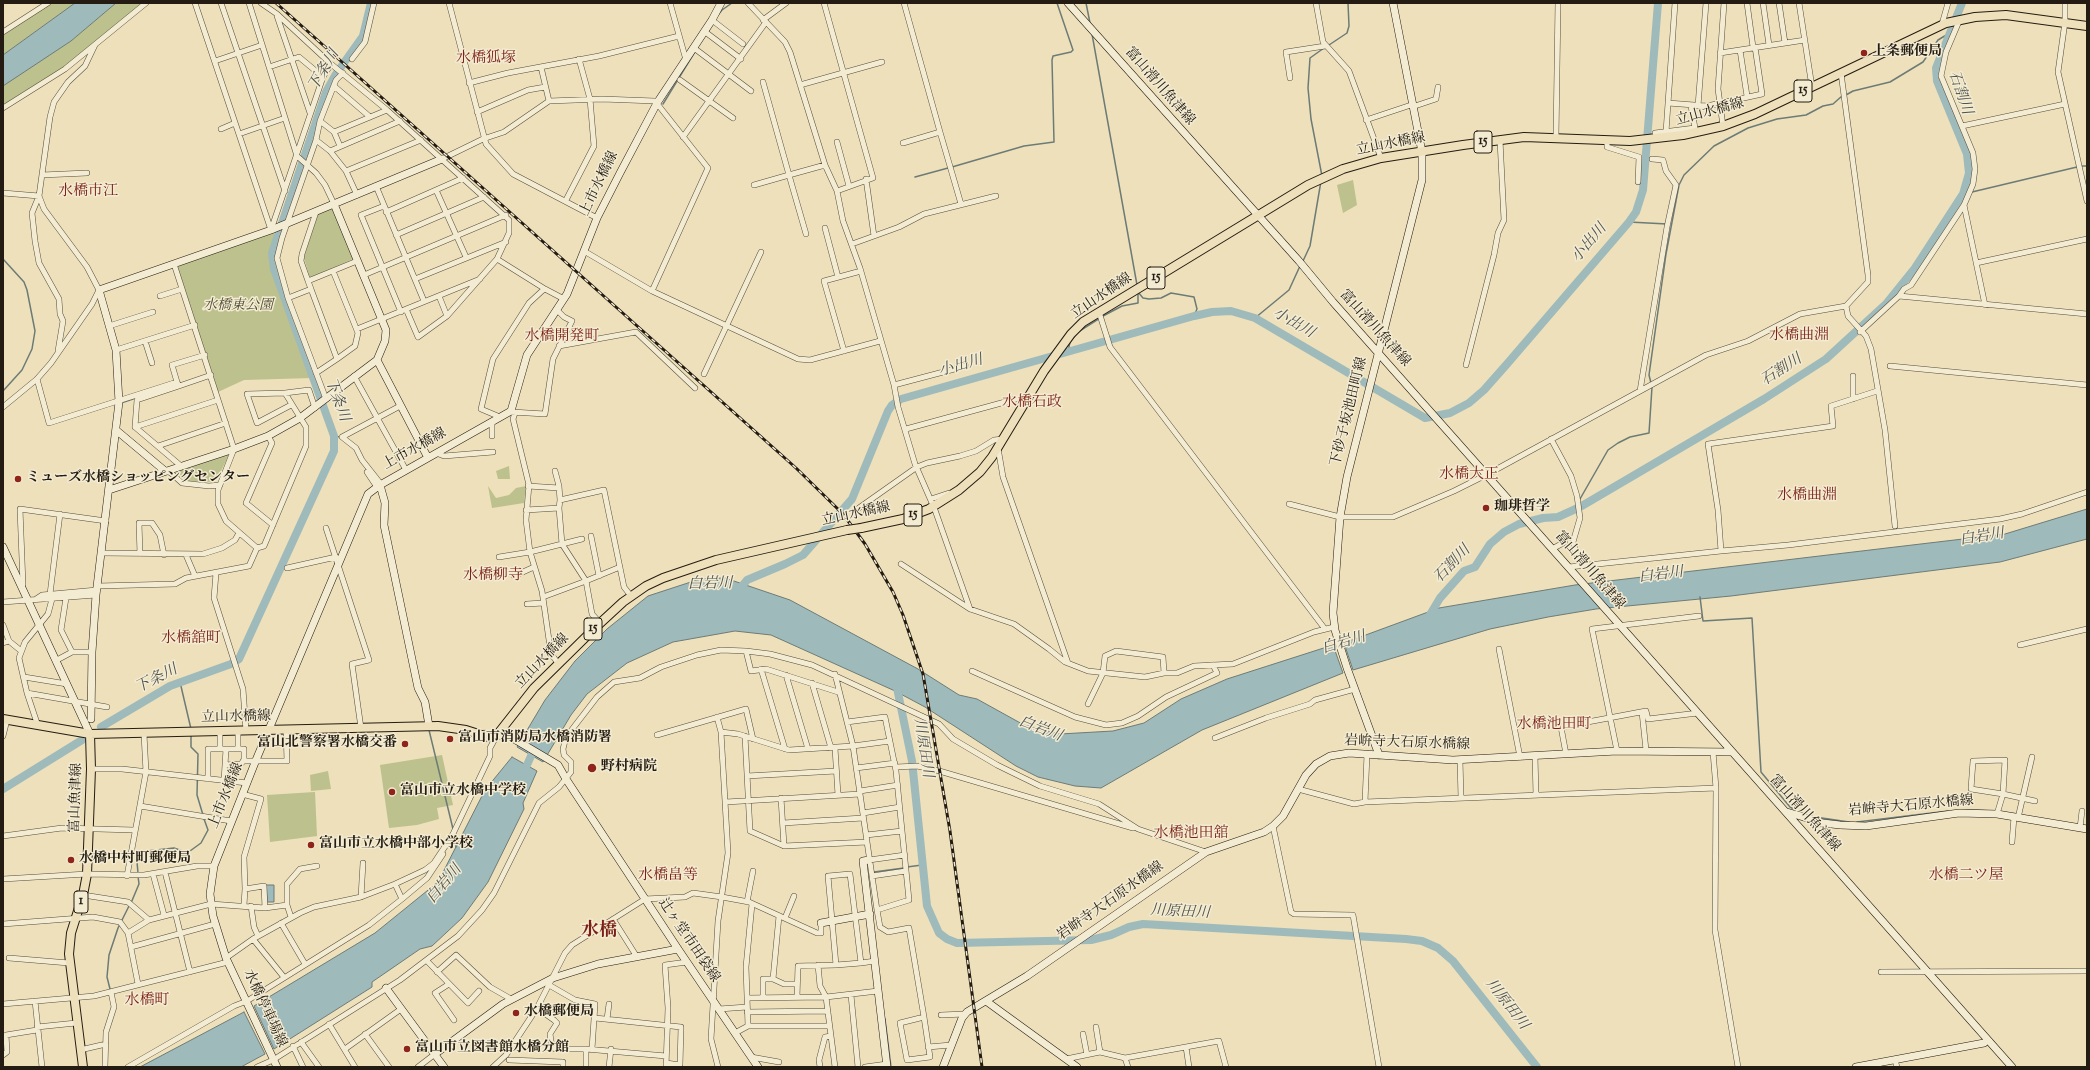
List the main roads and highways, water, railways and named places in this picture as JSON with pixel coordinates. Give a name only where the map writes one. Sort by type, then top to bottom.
[{"type":"main road","name":"上市水橋線","points":[[227,960],[215,924],[211,904],[211,881],[214,866],[337,560],[368,494],[379,485],[492,422],[513,412],[527,355],[564,299],[598,218],[657,103],[712,20],[721,3]]},
{"type":"main road","name":"富山滑川魚津線","points":[[1068,3],[1257,216],[1299,261],[1486,475],[1787,812],[1927,971],[1987,1043],[2012,1067]]},
{"type":"main road","name":"下砂子坂池田町線","points":[[1379,754],[1334,629],[1333,613],[1340,517],[1347,477],[1422,180],[1422,152],[1393,3]]},
{"type":"main road","name":"立山水橋線","points":[[90,734],[144,734],[448,726],[488,737],[497,735],[516,709],[558,663],[600,623],[631,596],[663,578],[716,560],[847,530],[903,519],[929,509],[959,490],[980,472],[998,448],[1044,370],[1060,347],[1083,322],[1318,180],[1343,169],[1382,158],[1500,140],[1556,137],[1607,140],[1643,140],[1654,136],[1683,135],[1723,126],[1755,114],[1944,24],[1960,19],[1991,15],[2006,15],[2087,26]]},
{"type":"main road","points":[[91,719],[92,652],[97,590],[106,521],[118,402],[116,350],[99,290],[273,229],[442,160]]},
{"type":"main road","points":[[109,490],[234,449],[268,436],[300,418],[377,360],[385,341],[386,330],[334,204]]},
{"type":"main road","points":[[377,360],[428,458]]},
{"type":"main road","points":[[116,430],[165,471]]},
{"type":"main road","points":[[379,485],[385,503],[384,525],[388,547],[418,688],[425,702],[429,726]]},
{"type":"main road","points":[[3,547],[23,590],[32,600],[40,624],[90,734]]},
{"type":"main road","points":[[5,720],[90,734]]},
{"type":"main road","name":"富山魚津線","points":[[82,1067],[69,963],[70,942],[75,918],[83,895],[87,874],[91,769],[90,734]]},
{"type":"main road","name":"辻ヶ堂市田袋線","points":[[497,735],[509,736],[554,762],[561,770],[686,962],[758,1067]]},
{"type":"main road","name":"岩峅寺大石原水橋線","points":[[943,1067],[965,1014],[1027,976],[1206,852],[1264,832],[1273,826],[1283,816],[1306,775],[1323,760],[1330,756],[1350,753],[1460,760],[1646,750],[1732,752]]},
{"type":"main road","name":"岩峅寺大石原水橋線","points":[[1787,812],[1823,823],[1866,826],[1959,813],[1997,814],[2084,828]]},
{"type":"main road","points":[[869,860],[864,861],[887,1066]]},
{"type":"main road","points":[[821,923],[870,914]]},
{"type":"main road","points":[[435,1054],[484,1016],[511,999],[598,964],[678,949]]},
{"type":"main road","name":"水橋停車場線","points":[[227,960],[276,1067]]},
{"type":"main road","points":[[386,988],[444,1067]]},
{"type":"main road","points":[[986,1001],[1076,1067]]},
{"type":"main road","points":[[1856,1067],[1896,1064],[1987,1043]]},
{"type":"water","points":[[75,3],[116,3],[71,41],[3,86],[3,55]]},
{"type":"water","points":[[2087,509],[2087,539],[2000,562],[1731,596],[1596,609],[1548,617],[1490,629],[1353,670],[1344,643],[1439,608],[1575,585],[2005,534]]},
{"type":"water","points":[[725,578],[790,600],[918,669],[959,695],[977,699],[1024,725],[1060,734],[1113,731],[1144,723],[1181,699],[1227,679],[1333,645],[1343,673],[1202,730],[1101,788],[1075,786],[1038,777],[1016,766],[925,707],[895,691],[771,635],[735,631],[673,642],[627,663],[587,694],[571,715],[543,762],[517,747],[545,700],[575,661],[607,629],[648,596],[700,579]]},
{"type":"water","points":[[512,757],[537,771],[523,803],[524,809],[488,882],[462,918],[432,946],[420,949],[372,982],[372,987],[274,1049],[254,1006],[375,933],[438,882],[485,790]]},
{"type":"water","points":[[266,885],[274,885],[274,902],[267,902]]},
{"type":"water","points":[[244,1012],[265,1054],[241,1067],[140,1067]]},
{"type":"waterway","name":"下条川","points":[[101,727],[170,686],[231,664],[239,659],[334,451],[334,436],[274,269],[272,253],[326,92],[336,74],[363,36],[371,3]]},
{"type":"waterway","points":[[718,15],[732,3]]},
{"type":"waterway","points":[[952,167],[1024,146],[1054,142],[1052,60],[1053,56],[1071,52],[1073,50],[1057,3]]},
{"type":"waterway","points":[[1086,3],[1090,23]]},
{"type":"waterway","points":[[1329,45],[1347,33],[1349,26],[1348,3]]},
{"type":"waterway","name":"小出川","points":[[738,591],[747,580],[803,555],[852,499],[888,411],[892,405],[901,399],[1194,316],[1212,312],[1231,311],[1255,318],[1425,418],[1450,413],[1469,403],[1484,390],[1507,364],[1636,212],[1643,190],[1658,3]]},
{"type":"waterway","name":"石割川","points":[[1428,618],[1440,598],[1464,571],[1475,567],[1490,544],[1504,532],[1519,524],[1543,518],[1558,517],[1580,507],[1764,399],[1826,359],[1886,304],[1915,268],[1963,194],[1969,173],[1967,154],[1937,81],[1936,68],[1962,3]]},
{"type":"waterway","points":[[1092,34],[1137,285]]},
{"type":"waterway","points":[[1846,95],[1853,91],[1890,82],[1923,62],[1938,40],[1948,34]]},
{"type":"waterway","points":[[1322,176],[1311,119],[1308,88],[1310,58],[1324,48]]},
{"type":"waterway","points":[[663,104],[696,50]]},
{"type":"waterway","points":[[1651,383],[1649,375],[1666,254],[1679,185],[1684,175],[1714,146],[1748,128],[1777,119],[1806,115],[1823,106],[1833,104],[1842,96]]},
{"type":"waterway","points":[[2081,166],[2087,166]]},
{"type":"waterway","points":[[1972,192],[2077,167]]},
{"type":"waterway","points":[[915,177],[948,168]]},
{"type":"waterway","points":[[1303,261],[1310,246],[1321,181]]},
{"type":"waterway","name":"石割川","points":[[1963,194],[1968,193]]},
{"type":"waterway","points":[[1629,222],[1667,224]]},
{"type":"waterway","points":[[3,259],[24,282],[35,331],[32,349],[22,370],[3,391]]},
{"type":"waterway","points":[[1255,318],[1289,290],[1300,266]]},
{"type":"waterway","points":[[1138,292],[1143,298],[1149,299],[1161,298],[1171,293],[1194,297],[1197,309],[1194,316]]},
{"type":"waterway","points":[[1103,316],[1122,306],[1138,303],[1138,294]]},
{"type":"waterway","points":[[1068,351],[1070,342],[1078,332],[1100,318]]},
{"type":"waterway","points":[[1580,499],[1608,450],[1630,437],[1649,433],[1652,387]]},
{"type":"waterway","points":[[121,403],[136,398]]},
{"type":"waterway","name":"下条川","points":[[334,436],[340,437]]},
{"type":"waterway","name":"石割川","points":[[1571,511],[1577,504]]},
{"type":"waterway","points":[[1700,597],[1703,621],[1752,618],[1761,772],[1790,807],[1797,811]]},
{"type":"waterway","points":[[180,682],[191,729]]},
{"type":"waterway","name":"川原田川","points":[[896,683],[912,761],[927,906],[939,933],[947,939],[957,943],[1091,940],[1111,935],[1129,927],[1143,924],[1422,941],[1438,948],[1453,961],[1537,1067]]},
{"type":"waterway","points":[[429,730],[453,829]]},
{"type":"waterway","points":[[191,735],[191,747],[198,754],[197,795],[203,815]]},
{"type":"waterway","name":"下条川","points":[[3,789],[82,740]]},
{"type":"waterway","name":"白岩川","points":[[523,774],[535,747]]},
{"type":"waterway","points":[[1966,810],[1996,811]]},
{"type":"waterway","points":[[1857,822],[1948,811]]},
{"type":"waterway","points":[[1815,817],[1849,822]]},
{"type":"waterway","points":[[138,873],[137,862],[141,854],[147,851],[174,848],[185,852],[190,851],[201,843],[208,830],[204,819]]},
{"type":"waterway","points":[[454,837],[456,847]]},
{"type":"waterway","points":[[907,867],[922,865]]},
{"type":"waterway","points":[[874,872],[904,868]]},
{"type":"waterway","points":[[131,903],[139,884],[138,876]]},
{"type":"waterway","points":[[110,989],[107,977],[109,955],[118,928],[129,906]]},
{"type":"waterway","points":[[885,1019],[891,1067]]},
{"type":"tunnel","points":[[483,742],[486,730]]},
{"type":"railway","points":[[276,3],[796,468],[843,514],[865,544],[893,592],[903,615],[923,674],[950,831],[982,1067]]},
{"type":"place","name":"上条郵便局","points":[[1864,53]]},
{"type":"place","name":"ミューズ水橋ショッピングセンター","points":[[18,479]]},
{"type":"place","name":"珈琲哲学","points":[[1486,508]]},
{"type":"place","name":"富山市消防局水橋消防署","points":[[450,739]]},
{"type":"place","name":"富山北警察署水橋交番","points":[[405,744]]},
{"type":"place","name":"野村病院","points":[[592,768]]},
{"type":"place","name":"富山市立水橋中学校","points":[[392,792]]},
{"type":"place","name":"富山市立水橋中部小学校","points":[[311,845]]},
{"type":"place","name":"水橋中村町郵便局","points":[[71,860]]},
{"type":"place","name":"水橋郵便局","points":[[516,1013]]},
{"type":"place","name":"富山市立図書館水橋分館","points":[[407,1049]]},
{"type":"district","name":"水橋狐塚","points":[[486,59]]},
{"type":"district","name":"水橋市江","points":[[88,192]]},
{"type":"district","name":"水橋曲淵","points":[[1799,336]]},
{"type":"district","name":"水橋開発町","points":[[562,337]]},
{"type":"district","name":"水橋石政","points":[[1032,403]]},
{"type":"district","name":"水橋大正","points":[[1469,475]]},
{"type":"district","name":"水橋曲淵","points":[[1807,496]]},
{"type":"district","name":"水橋柳寺","points":[[493,576]]},
{"type":"district","name":"水橋舘町","points":[[191,639]]},
{"type":"district","name":"水橋池田町","points":[[1554,725]]},
{"type":"district","name":"水橋池田舘","points":[[1191,834]]},
{"type":"district","name":"水橋畠等","points":[[668,876]]},
{"type":"district","name":"水橋二ツ屋","points":[[1966,876]]},
{"type":"district","name":"水橋","points":[[599,932]]},
{"type":"district","name":"水橋町","points":[[147,1001]]},
{"type":"park label","name":"水橋東公園","points":[[238,307]]}]
